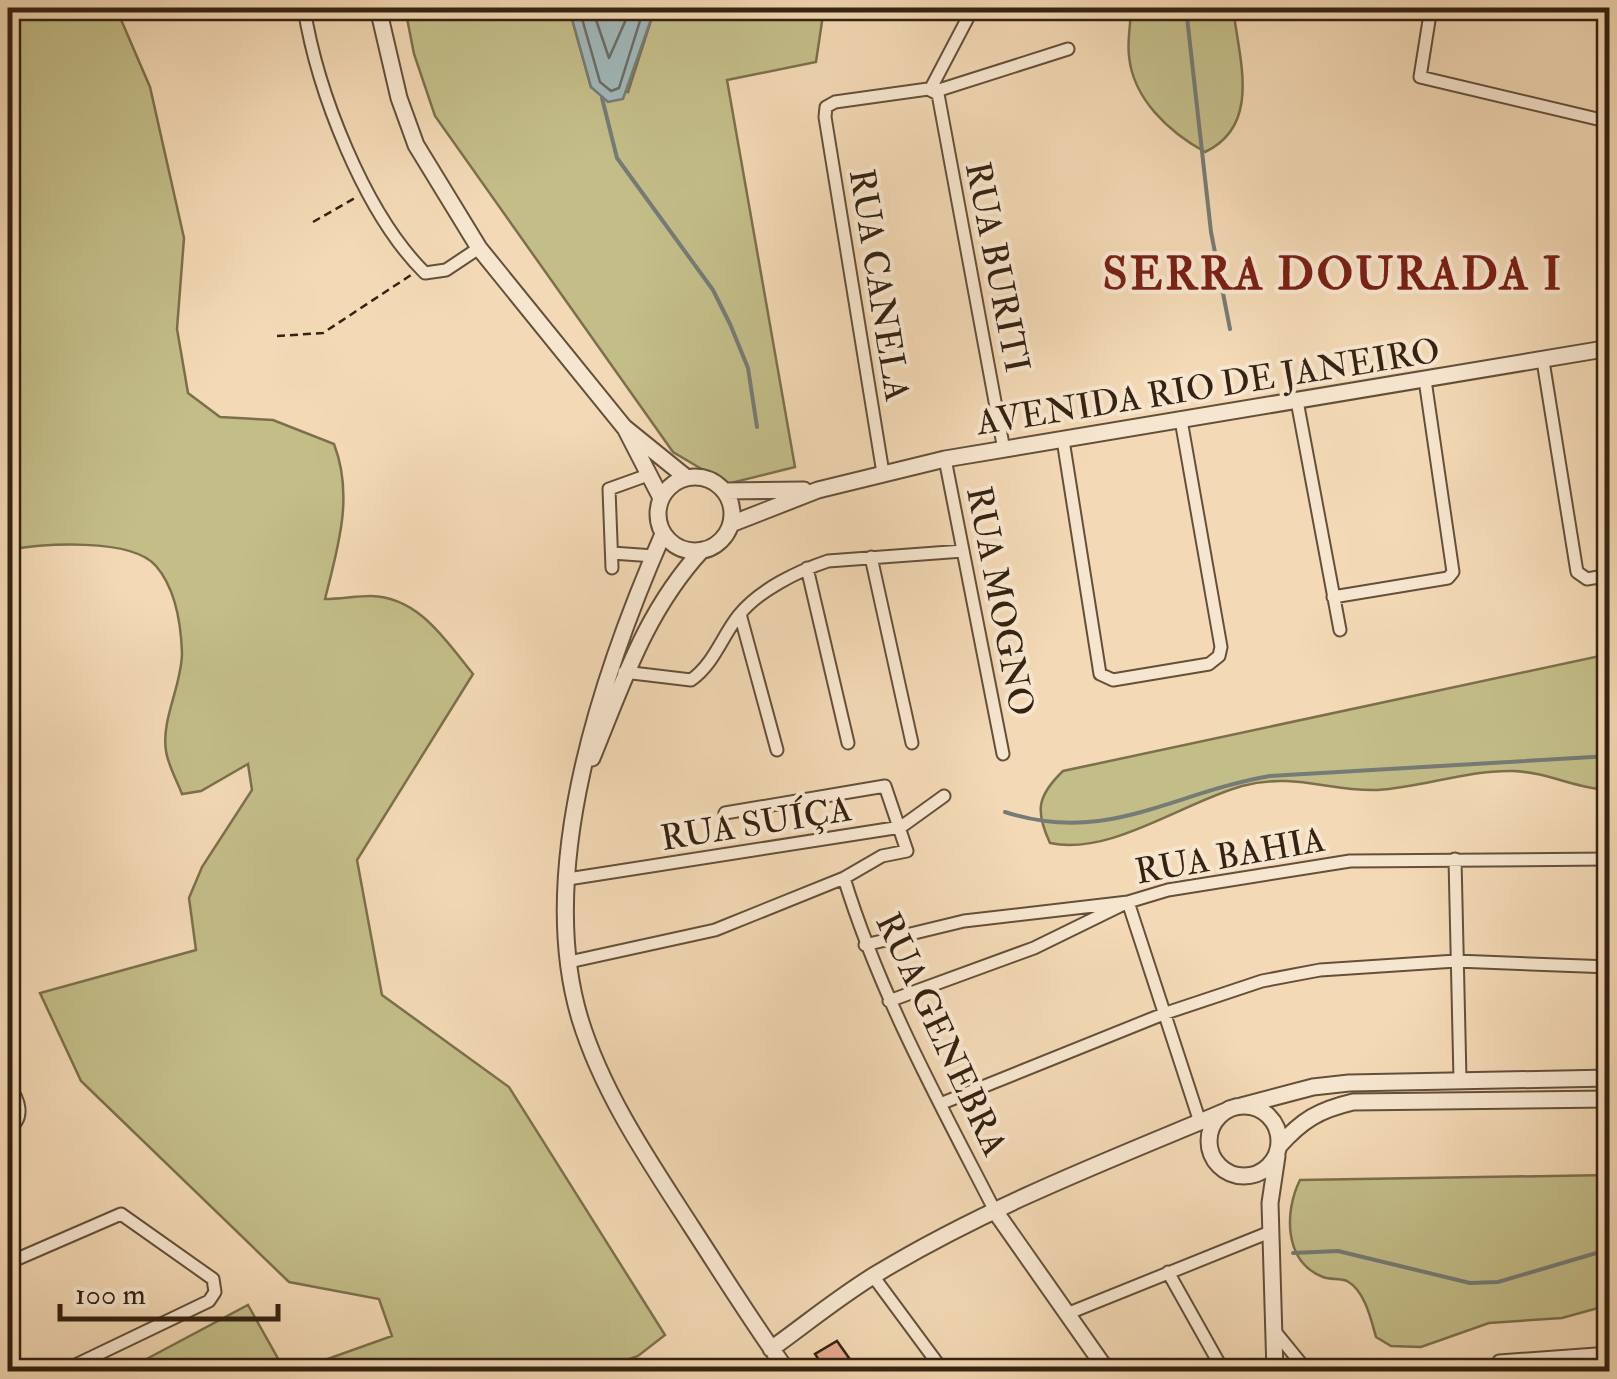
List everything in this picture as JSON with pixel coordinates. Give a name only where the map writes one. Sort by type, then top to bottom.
[{"type":"street","points":[[304,8],[322,84],[368,192],[420,268],[436,274],[479,248]]},
{"type":"street","points":[[378,8],[399,98],[416,145],[479,248],[624,426],[688,478]]},
{"type":"street","points":[[935,91],[973,8]]},
{"type":"street","points":[[1431,8],[1420,77],[1610,122]]},
{"type":"street","points":[[1606,8],[1610,31]]},
{"type":"street","points":[[935,91],[1068,49]]},
{"type":"street","name":"RUA CANELA","points":[[883,473],[826,107],[835,102],[935,91]]},
{"type":"street","name":"RUA BURITI","points":[[935,91],[1004,450]]},
{"type":"street","name":"AVENIDA RIO DE JANEIRO","points":[[730,524],[818,490],[946,460],[1610,348]]},
{"type":"street","points":[[1543,361],[1577,572],[1587,579],[1610,576]]},
{"type":"street","points":[[1333,596],[1448,578],[1453,572],[1425,380]]},
{"type":"street","points":[[1297,401],[1340,630]]},
{"type":"street","points":[[1063,440],[1097,665],[1103,677],[1113,680],[1209,664],[1219,656],[1181,420]]},
{"type":"street","points":[[624,426],[661,498]]},
{"type":"street","name":"RUA MOGNO","points":[[946,460],[1002,754]]},
{"type":"street","points":[[612,568],[609,489],[648,475]]},
{"type":"street","points":[[584,776],[624,672],[664,594],[702,550],[720,541],[730,524],[731,507],[724,491],[708,479],[688,478],[672,485],[661,498],[658,516],[664,534],[680,548],[702,550]]},
{"type":"street","name":"AVENIDA RIO DE JANEIRO","points":[[724,491],[818,490]]},
{"type":"street","points":[[664,534],[597,707],[568,879],[569,962],[579,1016],[616,1103],[639,1146],[788,1372]]},
{"type":"street","points":[[624,672],[691,680],[702,672],[740,614],[807,568],[871,557],[963,551]]},
{"type":"street","points":[[612,552],[654,556]]},
{"type":"street","points":[[871,557],[912,743]]},
{"type":"street","points":[[807,568],[848,743]]},
{"type":"street","points":[[740,614],[777,750]]},
{"type":"street","points":[[569,962],[715,930],[844,878],[882,856],[907,850],[885,786],[725,813]]},
{"type":"street","name":"RUA SUÍÇA","points":[[568,879],[900,827],[944,796]]},
{"type":"street","points":[[1456,859],[1460,1079]]},
{"type":"street","name":"RUA BAHIA","points":[[865,945],[964,921],[1128,902],[1168,890],[1350,862],[1610,859]]},
{"type":"street","name":"RUA GENEBRA","points":[[844,878],[865,945],[889,1001],[995,1210]]},
{"type":"street","points":[[889,1001],[1034,948],[1128,902],[1200,1122]]},
{"type":"street","points":[[940,1104],[1166,1014],[1262,981],[1320,970],[1456,960],[1610,967]]},
{"type":"street","points":[[771,1349],[873,1276],[995,1210],[1234,1108],[1313,1087],[1460,1079],[1610,1078]]},
{"type":"street","points":[[8,1085],[20,1107],[10,1127]]},
{"type":"street","points":[[1234,1108],[1209,1136],[1211,1154],[1222,1169],[1248,1176],[1265,1170],[1301,1121],[1321,1110],[1353,1102],[1610,1100]]},
{"type":"street","points":[[1234,1108],[1267,1114],[1278,1128],[1270,1232],[1275,1372]]},
{"type":"street","points":[[995,1210],[1108,1372]]},
{"type":"street","points":[[8,1263],[109,1216],[129,1217],[206,1272],[215,1289],[212,1299],[61,1372]]},
{"type":"street","points":[[1069,1313],[1270,1232]]},
{"type":"street","points":[[1168,1272],[1224,1372]]},
{"type":"street","points":[[873,1276],[944,1372]]},
{"type":"street","points":[[1273,1328],[1308,1372]]},
{"type":"street","points":[[1499,1361],[1610,1353]]},
{"type":"path","points":[[313,222],[368,192]]},
{"type":"path","points":[[277,336],[324,333],[420,268]]},
{"type":"shaded area","points":[[8,8],[116,8],[150,87],[184,238],[177,329],[188,393],[220,417],[273,420],[334,444],[343,483],[342,522],[325,599],[371,596],[403,604],[442,635],[473,674],[357,860],[382,995],[509,1087],[665,1335],[638,1356],[596,1371],[294,1371],[392,1336],[379,1299],[289,1282],[81,1081],[40,993],[196,950],[189,898],[202,867],[252,790],[248,764],[201,791],[182,794],[173,773],[165,739],[182,653],[172,596],[156,566],[127,550],[107,547],[63,545],[8,550]]},
{"type":"shaded area","points":[[405,8],[569,8],[591,87],[628,92],[655,8],[824,8],[816,62],[727,80],[795,467],[727,484],[673,452],[435,116],[414,54]]},
{"type":"shaded area","points":[[1131,8],[1233,8],[1242,69],[1240,108],[1223,140],[1205,152],[1178,135],[1145,100],[1129,56]]},
{"type":"shaded area","points":[[1609,654],[1609,790],[1513,771],[1378,790],[1261,782],[1219,794],[1146,826],[1097,842],[1050,843],[1042,822],[1044,796],[1063,771]]},
{"type":"shaded area","points":[[1609,1175],[1609,1305],[1562,1318],[1489,1323],[1421,1347],[1391,1346],[1376,1337],[1358,1291],[1347,1281],[1326,1278],[1310,1270],[1294,1248],[1291,1235],[1291,1207],[1300,1180]]},
{"type":"shaded area","points":[[248,1305],[285,1371],[124,1371]]},
{"type":"water","points":[[569,8],[655,8],[623,99],[608,102],[591,87]]},
{"type":"building","points":[[837,1341],[849,1358],[827,1372],[815,1354]]},
{"type":"waterway","points":[[1186,8],[1211,232],[1230,329]]},
{"type":"waterway","points":[[602,98],[617,158],[713,290],[730,324],[748,368],[757,427]]},
{"type":"waterway","points":[[1005,812],[1042,821],[1076,823],[1139,813],[1270,776],[1610,756]]},
{"type":"waterway","points":[[1293,1253],[1338,1251],[1470,1283],[1498,1282],[1610,1249]]},
{"type":"district","name":"SERRA DOURADA I","points":[[1333,273]]}]
